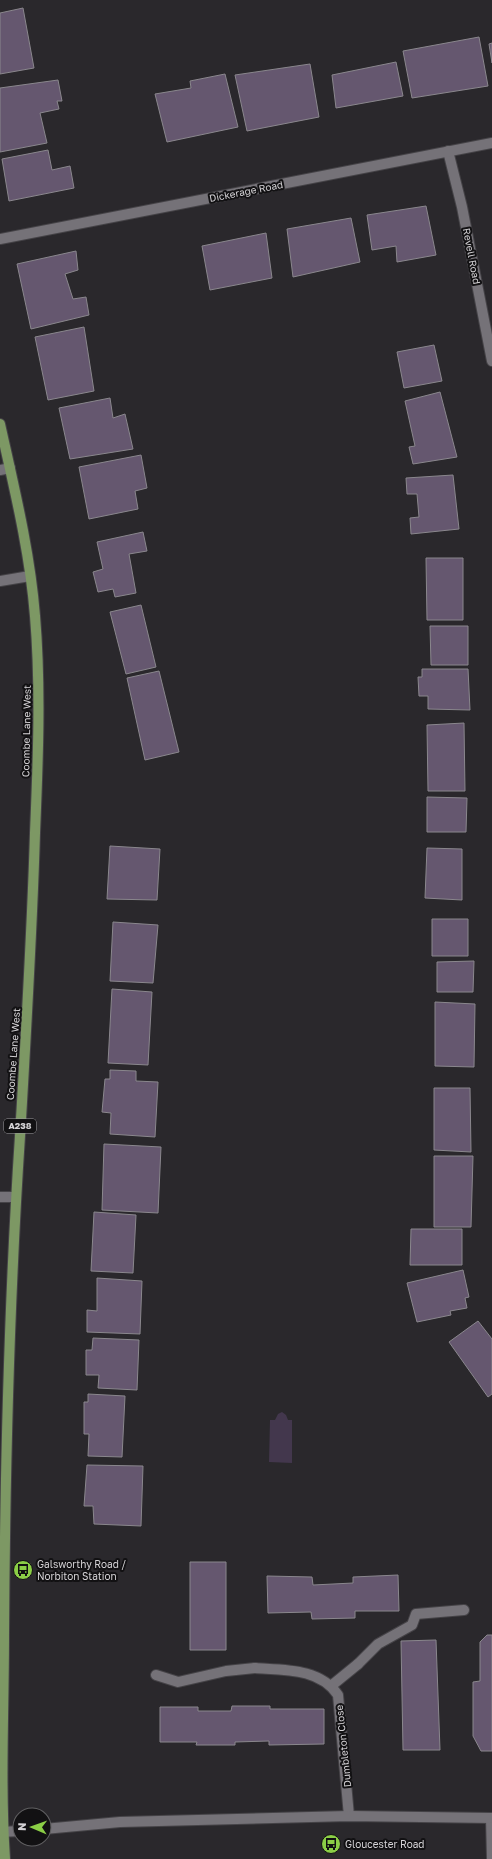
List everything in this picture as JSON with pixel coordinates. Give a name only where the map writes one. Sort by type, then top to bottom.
[{"type":"main road","name":"Coombe Lane West","points":[[0,424],[5,469],[30,576],[38,655],[39,721],[31,969],[16,1197],[7,1416],[1,1832]]},
{"type":"main road","name":"A238","points":[[1,1832],[5,1859]]},
{"type":"street","name":"Dickerage Road","points":[[0,239],[492,143]]},
{"type":"street","name":"Revell Road","points":[[448,151],[462,208],[492,361]]},
{"type":"street","points":[[0,581],[30,576]]},
{"type":"street","points":[[0,1196],[16,1197]]},
{"type":"street","points":[[156,1675],[178,1682],[226,1671],[255,1668],[300,1671],[326,1682],[331,1686],[358,1664],[378,1644],[412,1625],[416,1614],[464,1610]]},
{"type":"street","name":"Dumbleton Close","points":[[331,1686],[338,1695],[350,1816]]},
{"type":"street","points":[[52,1828],[120,1822],[350,1816],[491,1818],[492,1859]]},
{"type":"street","points":[[1,1832],[12,1831]]},
{"type":"shaded area","points":[[282,1412],[286,1415],[288,1420],[292,1420],[292,1463],[269,1462],[270,1420],[275,1420],[278,1414]]},
{"type":"building","points":[[23,8],[34,68],[0,74],[0,13]]},
{"type":"building","points":[[479,37],[488,86],[412,98],[403,51]]},
{"type":"building","points":[[492,43],[492,63],[489,44]]},
{"type":"building","points":[[396,62],[403,96],[336,108],[332,75]]},
{"type":"building","points":[[310,64],[319,117],[247,131],[235,75]]},
{"type":"building","points":[[225,74],[238,127],[167,142],[155,94],[191,88],[190,81]]},
{"type":"building","points":[[58,80],[62,101],[57,101],[59,109],[40,113],[47,143],[0,152],[0,88]]},
{"type":"building","points":[[48,150],[52,170],[70,166],[74,188],[9,201],[2,159]]},
{"type":"building","points":[[426,206],[436,255],[397,262],[396,246],[372,250],[367,215]]},
{"type":"building","points":[[351,218],[360,262],[293,277],[287,229]]},
{"type":"building","points":[[266,233],[272,278],[210,290],[202,246]]},
{"type":"building","points":[[76,251],[78,270],[65,274],[73,299],[86,297],[89,315],[31,329],[17,264]]},
{"type":"building","points":[[84,327],[94,391],[48,400],[35,337]]},
{"type":"building","points":[[434,345],[442,381],[404,388],[397,352]]},
{"type":"building","points":[[440,392],[457,457],[413,464],[409,447],[415,446],[405,401]]},
{"type":"building","points":[[110,398],[113,418],[125,414],[133,449],[70,459],[59,408]]},
{"type":"building","points":[[141,455],[147,488],[135,491],[138,509],[89,519],[79,467]]},
{"type":"building","points":[[453,475],[459,529],[411,534],[410,518],[419,517],[417,494],[407,494],[406,478]]},
{"type":"building","points":[[143,532],[147,551],[129,554],[136,593],[115,597],[113,589],[98,592],[93,572],[103,569],[97,542]]},
{"type":"building","points":[[426,558],[463,558],[463,620],[427,620]]},
{"type":"building","points":[[141,605],[156,667],[126,674],[110,612]]},
{"type":"building","points":[[430,626],[468,626],[468,665],[431,665]]},
{"type":"building","points":[[422,669],[468,669],[470,710],[428,709],[428,696],[419,696],[418,677],[422,677]]},
{"type":"building","points":[[159,671],[179,752],[145,760],[127,678]]},
{"type":"building","points":[[464,723],[465,791],[428,791],[427,725]]},
{"type":"building","points":[[427,797],[467,798],[466,832],[427,832]]},
{"type":"building","points":[[110,846],[160,849],[157,900],[107,899]]},
{"type":"building","points":[[427,848],[462,849],[462,900],[425,898]]},
{"type":"building","points":[[432,919],[468,919],[468,956],[432,956]]},
{"type":"building","points":[[113,922],[158,925],[153,983],[110,981]]},
{"type":"building","points":[[474,961],[473,992],[437,992],[437,962]]},
{"type":"building","points":[[112,989],[152,992],[148,1065],[108,1063]]},
{"type":"building","points":[[435,1002],[475,1004],[474,1067],[435,1066]]},
{"type":"building","points":[[110,1070],[136,1071],[136,1081],[158,1082],[155,1137],[110,1134],[111,1113],[102,1112],[105,1079],[110,1079]]},
{"type":"building","points":[[434,1088],[470,1088],[471,1152],[434,1150]]},
{"type":"building","points":[[104,1144],[161,1147],[158,1213],[102,1210]]},
{"type":"building","points":[[434,1156],[473,1156],[471,1227],[434,1227]]},
{"type":"building","points":[[94,1212],[136,1215],[133,1273],[91,1271]]},
{"type":"building","points":[[411,1229],[462,1229],[462,1265],[410,1265]]},
{"type":"building","points":[[463,1270],[469,1297],[465,1298],[467,1308],[450,1311],[451,1315],[417,1322],[407,1283]]},
{"type":"building","points":[[97,1278],[142,1281],[140,1334],[87,1332],[87,1310],[97,1311]]},
{"type":"building","points":[[478,1321],[492,1339],[492,1394],[488,1397],[449,1342]]},
{"type":"building","points":[[93,1338],[139,1340],[137,1390],[98,1388],[99,1375],[86,1375],[86,1350],[92,1350]]},
{"type":"building","points":[[88,1394],[125,1396],[122,1457],[88,1456],[89,1434],[84,1434],[84,1402],[88,1402]]},
{"type":"building","points":[[87,1465],[143,1466],[141,1526],[94,1524],[93,1506],[84,1506]]},
{"type":"building","points":[[190,1562],[226,1562],[226,1650],[190,1650]]},
{"type":"building","points":[[398,1575],[399,1611],[355,1611],[355,1618],[312,1619],[311,1612],[268,1613],[267,1576],[312,1577],[313,1585],[353,1583],[353,1577]]},
{"type":"building","points":[[487,1635],[492,1635],[492,1751],[481,1751],[473,1736],[473,1682],[480,1681],[480,1642]]},
{"type":"building","points":[[436,1640],[440,1750],[403,1750],[401,1641]]},
{"type":"building","points":[[232,1706],[270,1706],[270,1709],[324,1709],[324,1744],[269,1745],[269,1741],[235,1742],[235,1745],[196,1745],[197,1742],[160,1742],[160,1707],[198,1707],[198,1711],[231,1711]]},
{"type":"place","name":"Galsworthy Road / Norbiton Station","points":[[23,1570]]},
{"type":"place","name":"Gloucester Road","points":[[331,1844]]}]
